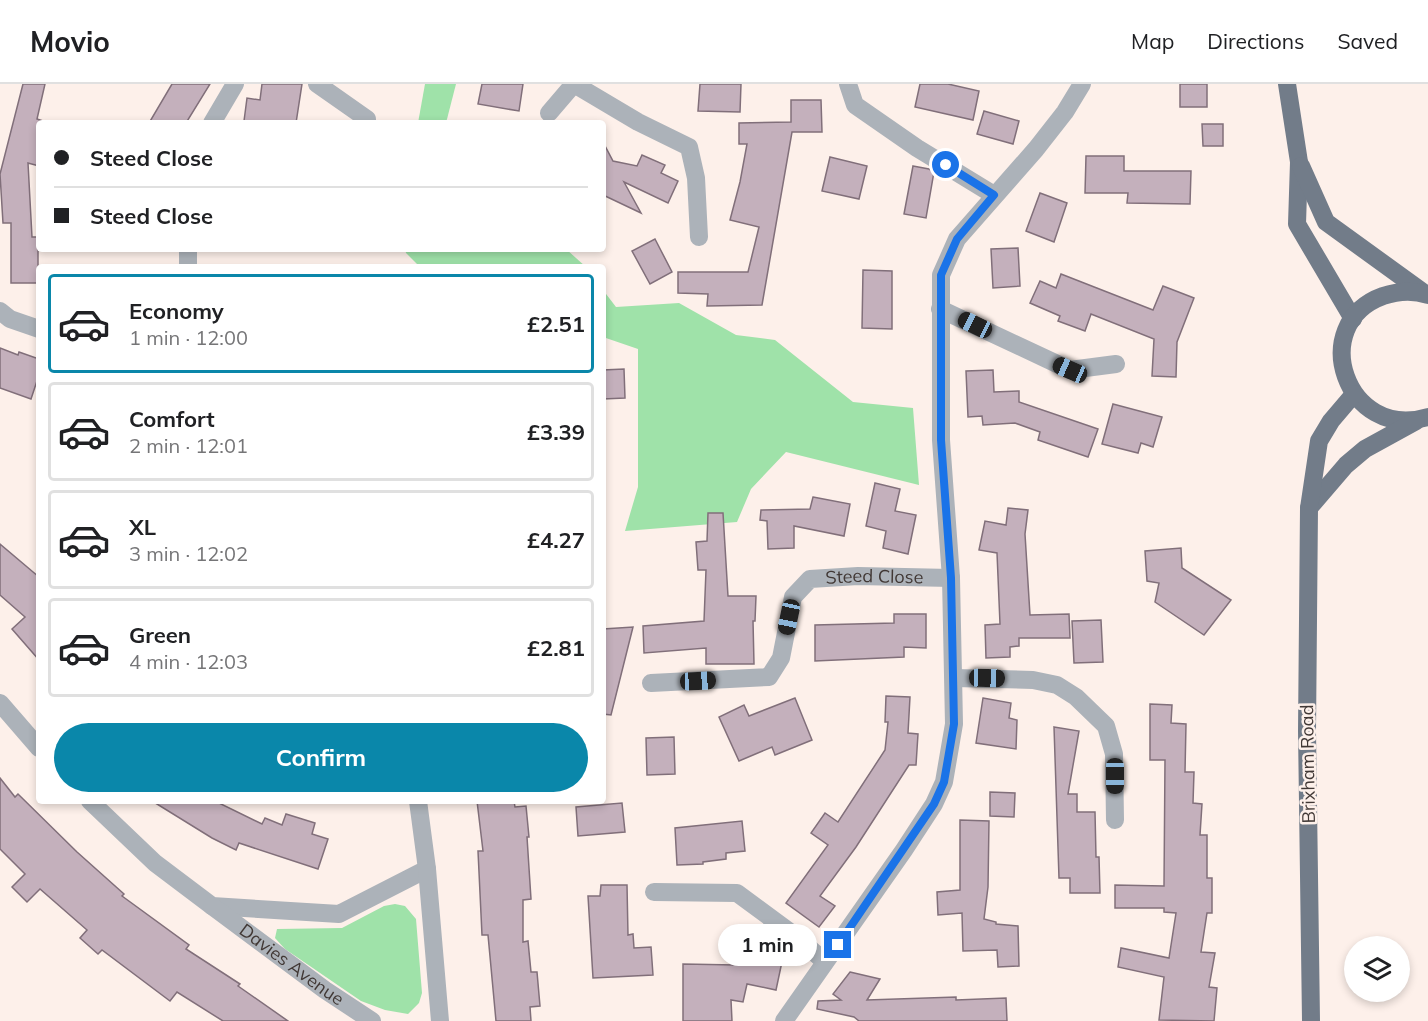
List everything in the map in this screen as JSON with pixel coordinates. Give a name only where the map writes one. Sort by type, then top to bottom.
[{"type":"main road","points":[[1287,84],[1299,162],[1297,224],[1353,319]]},
{"type":"main road","points":[[1299,162],[1326,222],[1426,295]]},
{"type":"main road","points":[[1422,419],[1389,418],[1369,409],[1354,394],[1343,370],[1341,357],[1346,331],[1364,307],[1385,295],[1408,291],[1426,295]]},
{"type":"main road","name":"Brixham Road","points":[[1311,1021],[1307,731],[1309,508],[1319,441],[1331,421],[1354,394]]},
{"type":"main road","points":[[1309,508],[1346,465],[1365,449],[1422,419]]},
{"type":"street","points":[[214,120],[235,84]]},
{"type":"street","points":[[317,84],[367,120]]},
{"type":"street","points":[[549,113],[573,84],[638,122],[689,147],[696,178],[699,237]]},
{"type":"street","points":[[848,84],[855,105],[917,148],[994,195]]},
{"type":"street","name":"Steed Close","points":[[784,1021],[934,804],[944,782],[954,724],[954,678],[951,578],[941,440],[941,275],[957,239],[1036,149],[1065,112],[1082,84]]},
{"type":"street","points":[[940,309],[1070,370],[1116,364]]},
{"type":"street","points":[[0,310],[10,319],[36,330]]},
{"type":"street","name":"Steed Close","points":[[651,683],[769,677],[781,658],[794,597],[810,579],[858,576],[951,578]]},
{"type":"street","points":[[954,678],[1033,680],[1057,685],[1076,697],[1106,726],[1114,753],[1115,820]]},
{"type":"street","points":[[0,703],[36,745]]},
{"type":"street","name":"Davies Avenue","points":[[93,804],[155,863],[325,990],[372,1021]]},
{"type":"street","points":[[418,804],[427,869],[440,1021]]},
{"type":"street","name":"Davies Avenue","points":[[212,906],[339,914],[427,869]]},
{"type":"street","points":[[654,892],[737,893],[798,938],[825,962]]},
{"type":"green space","points":[[425,84],[456,84],[447,120],[419,120]]},
{"type":"green space","points":[[569,252],[583,264],[417,264],[406,253]]},
{"type":"green space","points":[[606,294],[616,307],[679,303],[736,335],[775,340],[853,402],[913,408],[919,485],[786,452],[751,489],[737,522],[625,531],[638,487],[638,349],[606,338]]},
{"type":"green space","points":[[395,904],[405,906],[416,919],[422,993],[419,1003],[408,1014],[385,1010],[361,1001],[285,949],[275,938],[277,929],[342,928],[384,906]]},
{"type":"building","points":[[23,84],[45,84],[37,119],[40,120],[36,120],[36,165],[28,163],[32,237],[36,237],[36,252],[38,252],[36,283],[11,283],[11,223],[3,223],[0,174]]},
{"type":"building","points":[[172,84],[210,84],[188,120],[151,120]]},
{"type":"building","points":[[262,84],[302,84],[296,120],[244,120],[247,98],[260,100]]},
{"type":"building","points":[[482,84],[523,84],[519,111],[478,104]]},
{"type":"building","points":[[700,84],[741,84],[740,112],[698,111]]},
{"type":"building","points":[[920,84],[948,84],[979,91],[973,120],[915,107]]},
{"type":"building","points":[[1180,84],[1207,84],[1207,107],[1180,107]]},
{"type":"building","points":[[791,100],[821,100],[822,132],[792,132],[762,305],[707,306],[708,294],[678,293],[678,272],[748,272],[759,227],[730,220],[747,144],[739,144],[739,123],[791,122]]},
{"type":"building","points":[[984,111],[1019,121],[1013,144],[977,134]]},
{"type":"building","points":[[1202,124],[1223,124],[1223,146],[1203,146]]},
{"type":"building","points":[[606,148],[613,161],[637,166],[642,155],[665,165],[661,173],[678,181],[668,203],[624,182],[641,213],[606,196]]},
{"type":"building","points":[[1086,156],[1124,156],[1124,171],[1191,171],[1190,204],[1127,203],[1128,193],[1085,193]]},
{"type":"building","points":[[830,157],[867,166],[859,199],[822,191]]},
{"type":"building","points":[[913,166],[934,172],[926,218],[904,214]]},
{"type":"building","points":[[1040,193],[1067,203],[1054,242],[1026,231]]},
{"type":"building","points":[[655,239],[672,272],[650,284],[632,251]]},
{"type":"building","points":[[1018,248],[1020,286],[993,288],[991,249]]},
{"type":"building","points":[[863,270],[892,271],[892,329],[862,328]]},
{"type":"building","points":[[1061,274],[1153,310],[1163,286],[1194,298],[1177,342],[1176,377],[1152,376],[1154,339],[1091,314],[1085,331],[1058,321],[1060,316],[1030,303],[1040,281],[1056,288]]},
{"type":"building","points":[[0,348],[18,355],[19,352],[36,358],[36,384],[31,399],[0,388]]},
{"type":"building","points":[[624,369],[625,398],[606,399],[606,370]]},
{"type":"building","points":[[993,370],[994,392],[1019,391],[1019,402],[1098,429],[1088,457],[1038,440],[1040,432],[1015,423],[983,425],[982,416],[968,417],[966,371]]},
{"type":"building","points":[[1113,404],[1162,417],[1153,447],[1141,443],[1138,453],[1102,444]]},
{"type":"building","points":[[875,483],[900,489],[895,511],[916,515],[908,554],[883,548],[886,531],[866,526]]},
{"type":"building","points":[[813,497],[850,504],[844,536],[794,526],[794,548],[768,549],[767,521],[760,520],[761,510],[810,509]]},
{"type":"building","points":[[1008,508],[1028,510],[1025,534],[1030,615],[1069,614],[1070,638],[1019,638],[1019,646],[1010,647],[1010,657],[986,658],[985,625],[1000,624],[997,553],[979,550],[985,521],[1006,525]]},
{"type":"building","points":[[708,513],[723,513],[728,596],[756,596],[755,621],[753,621],[754,664],[706,664],[706,648],[644,653],[643,626],[704,621],[706,570],[698,570],[696,542],[707,541]]},
{"type":"building","points":[[0,544],[36,574],[36,657],[12,629],[25,617],[0,595]]},
{"type":"building","points":[[1181,548],[1182,568],[1231,600],[1204,635],[1155,602],[1159,583],[1147,581],[1145,551]]},
{"type":"building","points":[[894,614],[926,614],[926,648],[904,647],[904,657],[815,661],[815,625],[894,623]]},
{"type":"building","points":[[1101,620],[1103,662],[1074,663],[1072,621]]},
{"type":"building","points":[[633,627],[611,715],[606,714],[606,629]]},
{"type":"building","points":[[886,696],[910,697],[908,733],[918,734],[916,765],[909,765],[856,847],[820,896],[835,906],[819,927],[786,903],[828,845],[811,833],[825,813],[838,822],[885,750],[888,722],[885,722]]},
{"type":"building","points":[[795,698],[812,740],[775,755],[772,747],[739,761],[719,717],[744,705],[749,716]]},
{"type":"building","points":[[983,698],[1011,703],[1009,718],[1017,720],[1016,749],[976,743]]},
{"type":"building","points":[[1150,704],[1172,705],[1171,723],[1186,724],[1185,772],[1194,772],[1193,803],[1202,804],[1200,835],[1207,835],[1207,878],[1212,878],[1212,913],[1207,913],[1201,952],[1215,953],[1209,987],[1217,988],[1214,1021],[1159,1020],[1164,977],[1118,967],[1121,948],[1169,958],[1176,913],[1164,912],[1164,908],[1115,908],[1115,885],[1164,886],[1165,760],[1150,760]]},
{"type":"building","points":[[1054,727],[1079,731],[1068,794],[1077,794],[1077,812],[1095,812],[1100,893],[1070,893],[1070,878],[1059,878]]},
{"type":"building","points":[[674,737],[675,774],[647,775],[646,738]]},
{"type":"building","points":[[0,778],[15,797],[18,794],[124,894],[122,896],[189,945],[186,949],[240,984],[238,986],[288,1021],[223,1021],[177,992],[170,1001],[102,950],[98,954],[80,938],[87,930],[40,889],[27,902],[12,887],[25,874],[0,849]]},
{"type":"building","points":[[990,792],[1015,793],[1014,817],[990,816]]},
{"type":"building","points":[[622,803],[625,832],[578,836],[576,807]]},
{"type":"building","points":[[157,804],[221,804],[262,824],[265,818],[282,825],[286,814],[315,823],[312,834],[328,839],[318,869],[239,843],[236,850]]},
{"type":"building","points":[[477,804],[526,806],[531,899],[523,900],[523,942],[528,941],[531,972],[537,972],[540,1006],[530,1007],[531,1021],[496,1021],[488,935],[482,935],[478,851],[483,851]]},
{"type":"building","points":[[960,820],[989,821],[988,887],[984,919],[996,922],[996,924],[1018,926],[1019,966],[998,967],[997,950],[963,951],[962,913],[938,915],[937,892],[960,890]]},
{"type":"building","points":[[742,821],[745,851],[726,853],[726,859],[703,862],[703,864],[677,865],[675,828]]},
{"type":"building","points":[[601,885],[627,885],[628,935],[633,934],[634,948],[651,947],[653,975],[593,978],[588,896],[600,896]]},
{"type":"building","points":[[739,948],[783,957],[776,990],[747,984],[743,1002],[731,1000],[732,1021],[683,1021],[683,964],[736,965]]},
{"type":"building","points":[[850,972],[880,979],[867,1000],[1006,998],[1007,1021],[859,1021],[854,1017],[817,1009],[818,1001],[841,1000],[833,994]]},
{"type":"route","points":[[838,945],[934,804],[944,782],[954,724],[951,578],[941,440],[941,275],[957,239],[994,195],[946,165]]}]
